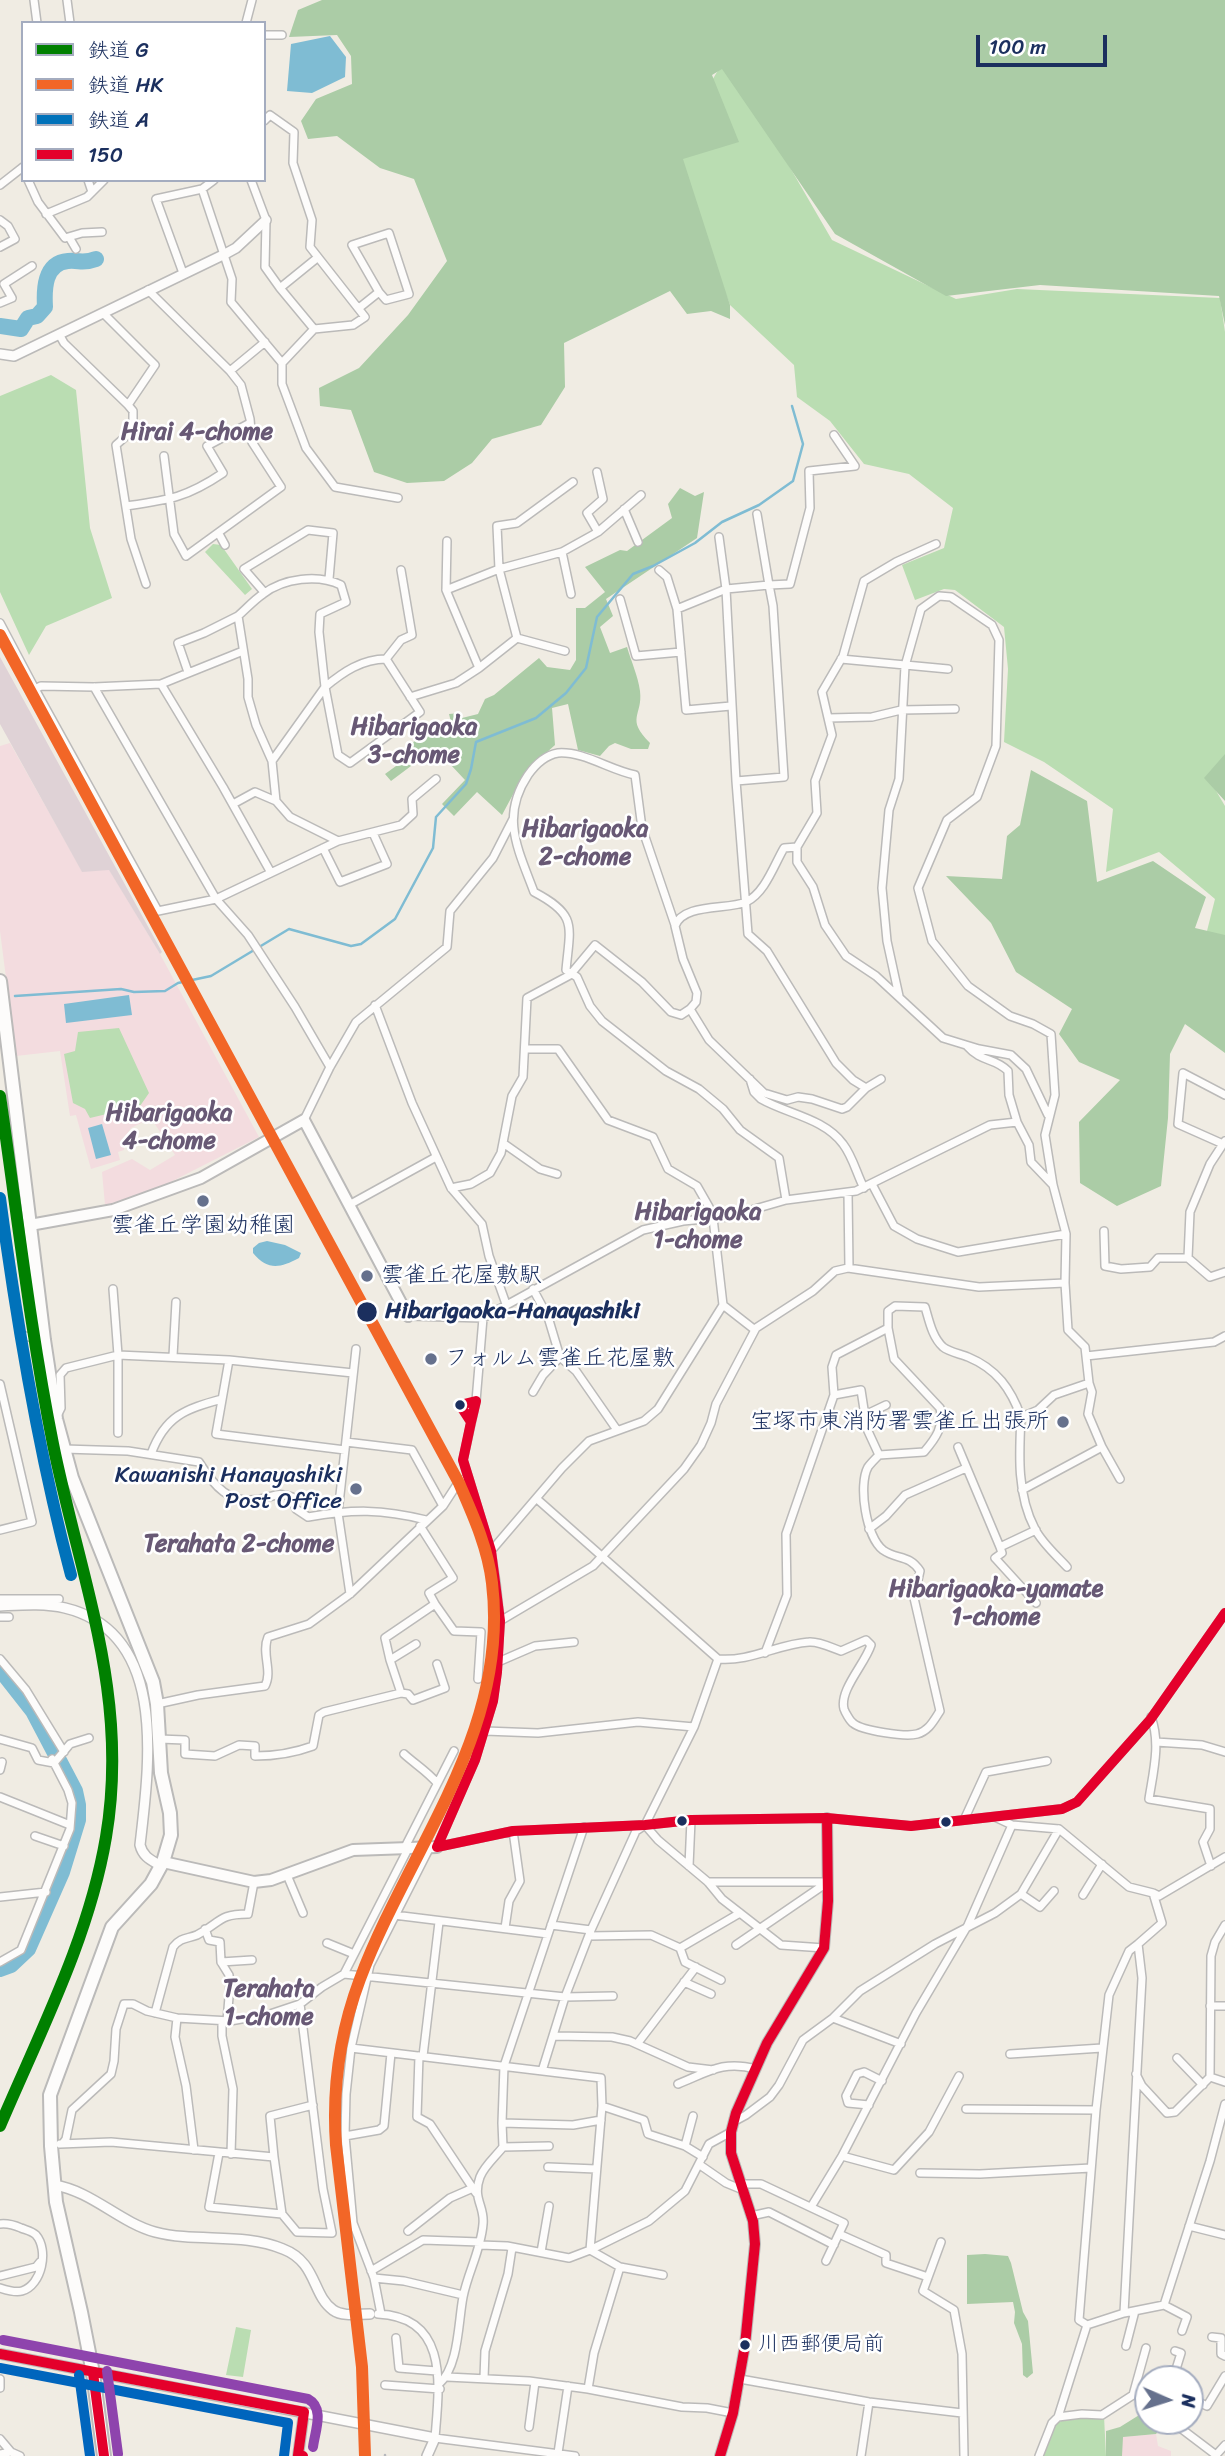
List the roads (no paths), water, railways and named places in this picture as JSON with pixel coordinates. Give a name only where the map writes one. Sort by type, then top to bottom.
[{"type":"highway","points":[[0,982],[56,1419],[74,1483],[153,1682],[161,1773],[170,1813],[171,1835],[162,1864],[151,1884],[112,1927],[50,2095],[57,2145],[54,2185],[93,2373],[104,2456]]},
{"type":"main road","points":[[30,1225],[113,1210],[201,1178],[304,1120],[408,1315]]},
{"type":"main road","points":[[162,1864],[254,1882],[287,1875],[354,1850],[434,1847]]},
{"type":"street","points":[[34,0],[37,21]]},
{"type":"street","points":[[67,0],[70,21]]},
{"type":"street","points":[[247,21],[252,0]]},
{"type":"street","points":[[266,35],[282,35]]},
{"type":"street","points":[[266,119],[270,116],[294,132],[293,163],[312,220],[310,247],[365,317],[354,325],[314,329],[282,363]]},
{"type":"street","points":[[0,185],[21,169]]},
{"type":"street","points":[[29,182],[46,214],[65,238],[82,233],[102,232]]},
{"type":"street","points":[[89,182],[92,192]]},
{"type":"street","points":[[46,214],[87,197],[102,182]]},
{"type":"street","points":[[183,273],[156,200],[202,190],[212,182]]},
{"type":"street","points":[[252,182],[265,220],[265,267],[314,329]]},
{"type":"street","points":[[202,190],[232,279],[231,302],[282,363],[282,384],[306,448],[335,488],[398,498]]},
{"type":"street","points":[[0,220],[8,226],[15,239],[0,247]]},
{"type":"street","points":[[0,354],[13,356],[225,254],[236,248],[265,220]]},
{"type":"street","points":[[389,233],[409,294],[386,300],[379,292],[352,245],[389,233]]},
{"type":"street","points":[[69,237],[76,249]]},
{"type":"street","points":[[280,288],[317,258]]},
{"type":"street","points":[[0,303],[12,298],[4,284],[32,266]]},
{"type":"street","points":[[148,290],[242,385],[252,442],[281,487],[186,556],[174,534],[172,499],[164,456]]},
{"type":"street","points":[[359,308],[379,292]]},
{"type":"street","points":[[103,313],[155,365],[128,405]]},
{"type":"street","points":[[59,334],[64,343],[133,411],[133,430],[116,445],[131,539],[146,583]]},
{"type":"street","points":[[230,371],[265,342]]},
{"type":"street","points":[[126,506],[172,499],[200,489],[222,473],[208,446],[250,424]]},
{"type":"street","points":[[677,609],[726,589],[790,584],[810,508],[809,471],[855,466],[834,435]]},
{"type":"street","points":[[597,472],[603,499],[587,513],[598,532]]},
{"type":"street","points":[[517,638],[499,569],[497,526],[517,523],[573,482]]},
{"type":"street","points":[[446,590],[499,569],[562,552],[598,532],[641,495]]},
{"type":"street","points":[[624,509],[638,542]]},
{"type":"street","points":[[736,780],[784,777],[774,616],[758,514]]},
{"type":"street","points":[[264,592],[242,567],[308,530],[333,533],[329,579]]},
{"type":"street","points":[[219,534],[225,545]]},
{"type":"street","points":[[719,537],[726,589],[731,706],[748,934],[766,951],[836,1063],[866,1088]]},
{"type":"street","points":[[447,541],[446,590],[479,668]]},
{"type":"street","points":[[936,544],[896,562],[864,581],[841,659],[822,692],[832,735],[816,781],[817,813],[797,847],[797,862],[813,887],[825,925],[846,956],[876,976],[943,1038],[1011,1055],[1026,1069],[1049,1116]]},
{"type":"street","points":[[562,552],[571,594]]},
{"type":"street","points":[[386,659],[401,639],[412,635],[401,570]]},
{"type":"street","points":[[659,570],[667,577],[677,609],[686,710],[731,706]]},
{"type":"street","points":[[188,672],[178,643],[238,616],[264,592],[303,578],[329,579],[341,585],[346,602],[320,614],[319,632],[325,687],[338,755],[350,762],[420,712],[386,659]]},
{"type":"street","points":[[899,996],[887,941],[882,888],[889,810],[899,779],[905,666],[921,609],[939,596],[951,597],[992,625],[999,640],[996,746],[977,797],[947,820],[918,888],[932,941],[968,986],[1010,1016],[1051,1034],[1055,1095],[1045,1135],[1053,1185],[1066,1234],[1068,1330],[1085,1347],[1088,1383],[1093,1392],[1088,1414],[1120,1479]]},
{"type":"street","points":[[620,599],[636,656],[681,652]]},
{"type":"street","points":[[238,616],[248,697],[256,725],[272,761],[276,801]]},
{"type":"street","points":[[0,623],[158,911],[216,899],[338,841],[401,825],[413,814],[412,799],[436,779]]},
{"type":"street","points":[[517,638],[565,651]]},
{"type":"street","points":[[410,696],[456,683],[517,638]]},
{"type":"street","points":[[35,689],[41,686],[161,684],[243,651]]},
{"type":"street","points":[[272,761],[325,687],[344,671],[376,659],[386,659]]},
{"type":"street","points":[[841,659],[948,669]]},
{"type":"street","points":[[161,684],[271,871]]},
{"type":"street","points":[[94,687],[216,899],[248,935],[330,1067]]},
{"type":"street","points":[[828,718],[872,717],[901,710],[955,709]]},
{"type":"street","points":[[450,1188],[471,1184],[490,1173],[501,1153],[512,1096],[523,1077],[527,998],[571,974],[594,945],[642,982],[671,1012],[681,1015],[696,1002],[697,993],[642,828],[635,775],[617,772],[584,756],[557,753],[536,764],[518,790],[513,818],[514,841],[534,892],[558,904],[570,925],[566,970],[571,974],[577,977],[590,1006],[602,1021],[666,1071],[699,1088],[723,1109],[740,1130],[779,1158],[786,1200]]},
{"type":"street","points":[[233,804],[256,792],[276,801],[290,817],[338,841]]},
{"type":"street","points":[[304,1120],[356,1021],[447,947],[450,911],[493,858],[513,818]]},
{"type":"street","points":[[323,848],[340,882],[387,864],[373,833]]},
{"type":"street","points":[[675,926],[682,916],[745,902],[759,891],[784,848],[797,847]]},
{"type":"street","points":[[375,1005],[412,1104],[450,1188],[482,1224],[489,1256],[506,1304]]},
{"type":"street","points":[[690,1009],[709,1040],[773,1098],[812,1099],[842,1109],[881,1079]]},
{"type":"street","points":[[967,1045],[977,1058],[1001,1064],[1008,1071],[1009,1095],[1017,1122],[1029,1145],[1031,1162],[1053,1185]]},
{"type":"street","points":[[491,1551],[562,1468],[589,1441],[645,1421],[657,1409],[723,1305],[713,1218],[697,1186],[668,1169],[653,1137],[608,1121],[558,1049],[525,1049]]},
{"type":"street","points":[[1188,1258],[1190,1212],[1210,1164],[1224,1143],[1178,1124],[1183,1073],[1225,1095]]},
{"type":"street","points":[[750,1078],[754,1092],[761,1100],[823,1127],[834,1135],[852,1159],[864,1188]]},
{"type":"street","points":[[408,1315],[483,1318],[643,1230],[683,1221],[727,1217],[786,1200],[848,1193],[864,1188],[990,1125],[1017,1122]]},
{"type":"street","points":[[503,1143],[540,1169],[557,1174]]},
{"type":"street","points":[[349,1205],[436,1157]]},
{"type":"street","points":[[872,1184],[894,1226],[917,1239],[958,1252],[1066,1234]]},
{"type":"street","points":[[848,1193],[849,1268]]},
{"type":"street","points":[[0,1217],[3,1217],[20,1335],[44,1340]]},
{"type":"street","points":[[1104,1231],[1105,1266],[1121,1269],[1150,1266],[1158,1258],[1188,1258],[1210,1278],[1225,1272]]},
{"type":"street","points":[[500,1621],[593,1566],[684,1469],[701,1445],[712,1423],[716,1404],[755,1330],[813,1291],[835,1271],[849,1268],[979,1287],[1065,1283]]},
{"type":"street","points":[[113,1289],[118,1355],[118,1433]]},
{"type":"street","points":[[533,1289],[548,1317],[560,1357],[576,1371],[617,1430]]},
{"type":"street","points":[[173,1356],[176,1302]]},
{"type":"street","points":[[723,1305],[755,1330]]},
{"type":"street","points":[[537,1499],[718,1659],[731,1661],[811,1641],[841,1651],[866,1640],[871,1645],[866,1659],[844,1692],[844,1709],[853,1723],[870,1731],[916,1735],[929,1728],[940,1712],[914,1598],[920,1571],[913,1561],[883,1550],[869,1529],[864,1491],[867,1469],[879,1454],[924,1452],[938,1437],[943,1418],[940,1408],[894,1359],[888,1328],[888,1311],[895,1307],[926,1307],[934,1335],[944,1348],[986,1364],[1013,1396],[1021,1417],[1022,1490],[1035,1530],[1067,1567]]},
{"type":"street","points":[[381,2314],[372,2274],[353,2223],[345,2136],[346,2094],[351,2048],[370,1965],[394,1915],[434,1847],[475,1760],[493,1701],[500,1621],[491,1551],[467,1476],[464,1452],[474,1412],[483,1318]]},
{"type":"street","points":[[765,1653],[787,1595],[786,1534],[834,1395],[832,1367],[836,1355],[888,1328]]},
{"type":"street","points":[[1086,1356],[1214,1342],[1225,1336]]},
{"type":"street","points":[[350,1594],[338,1513],[356,1349]]},
{"type":"street","points":[[56,1419],[61,1408],[61,1371],[118,1355],[229,1360],[353,1373]]},
{"type":"street","points":[[533,1392],[543,1375],[560,1357]]},
{"type":"street","points":[[229,1360],[216,1434],[412,1450],[443,1506]]},
{"type":"street","points":[[1021,1417],[1038,1410],[1054,1395],[1088,1383]]},
{"type":"street","points":[[0,1384],[32,1522],[0,1530]]},
{"type":"street","points":[[834,1395],[861,1390],[867,1430],[879,1454]]},
{"type":"street","points":[[151,1454],[157,1437],[169,1421],[193,1407],[222,1399]]},
{"type":"street","points":[[865,1415],[886,1405]]},
{"type":"street","points":[[958,1447],[1000,1547],[1002,1553],[995,1558],[1036,1602]]},
{"type":"street","points":[[1022,1490],[1102,1447]]},
{"type":"street","points":[[64,1449],[151,1454],[199,1462],[210,1480],[224,1494],[243,1501],[282,1493],[292,1497],[296,1509],[308,1517],[363,1511],[393,1512],[423,1523],[453,1578],[429,1593],[454,1631],[481,1632],[478,1678]]},
{"type":"street","points":[[869,1529],[886,1516],[905,1495],[966,1468]]},
{"type":"street","points":[[157,1704],[198,1695],[265,1686],[268,1679],[264,1645],[270,1634],[309,1624],[350,1594],[443,1506],[456,1486],[467,1476]]},
{"type":"street","points":[[1000,1547],[1035,1530]]},
{"type":"street","points":[[0,1599],[59,1599]]},
{"type":"street","points":[[401,1693],[385,1638],[435,1604]]},
{"type":"street","points":[[0,1606],[35,1605],[79,1613],[112,1634],[125,1648],[141,1685],[148,1762],[141,1852],[147,1858],[162,1864]]},
{"type":"street","points":[[434,1847],[513,1831],[645,1825],[691,1820],[827,1818],[911,1826],[1062,1809],[1077,1802],[1151,1717],[1225,1613]]},
{"type":"street","points":[[0,1617],[9,1617]]},
{"type":"street","points":[[498,1662],[535,1646],[574,1642]]},
{"type":"street","points":[[390,1660],[416,1644]]},
{"type":"street","points":[[0,1659],[26,1690],[57,1758],[72,1803],[64,1846],[20,1950],[0,1962]]},
{"type":"street","points":[[542,2071],[565,1997],[590,1933],[636,1831],[645,1825],[694,1727],[718,1659]]},
{"type":"street","points":[[159,1739],[185,1740],[185,1754],[215,1756],[239,1745],[247,1745],[255,1746],[256,1756],[287,1754],[313,1746],[319,1715],[324,1712],[401,1693],[408,1694],[413,1700],[445,1688],[437,1664]]},
{"type":"street","points":[[1151,1717],[1156,1729],[1156,1742],[1150,1799],[1210,1809],[1210,1829],[1203,1842],[1212,1866]]},
{"type":"street","points":[[485,1731],[538,1733],[638,1722],[694,1727]]},
{"type":"street","points":[[0,1739],[32,1748],[38,1759],[57,1758],[74,1742],[89,1738]]},
{"type":"street","points":[[1156,1742],[1202,1745],[1225,1752]]},
{"type":"street","points":[[57,2145],[66,2138],[72,2110],[111,2074],[116,2029],[124,2004],[133,2004],[177,2018],[225,2021],[270,2014],[300,2004],[344,1974],[454,1751]]},
{"type":"street","points":[[404,1754],[437,1783]]},
{"type":"street","points":[[964,1820],[986,1772],[1047,1761]]},
{"type":"street","points":[[0,1797],[70,1825]]},
{"type":"street","points":[[994,1817],[1012,1825],[1059,1829],[1129,1887],[1159,1896],[1225,1857]]},
{"type":"street","points":[[720,2456],[740,2379],[755,2244],[751,2216],[731,2153],[731,2132],[767,2043],[824,1948],[828,1882],[827,1818]]},
{"type":"street","points":[[689,1866],[691,1820]]},
{"type":"street","points":[[645,1825],[658,1840],[708,1882],[722,1899],[781,1945],[824,1948]]},
{"type":"street","points":[[811,2207],[842,2155],[938,1974],[968,1925],[1012,1825]]},
{"type":"street","points":[[474,2191],[481,2174],[503,2147],[504,2066],[584,1828]]},
{"type":"street","points":[[733,2122],[770,2097],[803,2040],[833,2018],[860,1991],[968,1925],[995,1913],[1021,1894],[1059,1829]]},
{"type":"street","points":[[505,1928],[509,1901],[520,1881],[513,1831]]},
{"type":"street","points":[[35,1836],[64,1846]]},
{"type":"street","points":[[1083,1895],[1102,1864]]},
{"type":"street","points":[[287,1875],[303,1913]]},
{"type":"street","points":[[155,2013],[173,1947],[179,1939],[196,1936],[221,1917],[248,1914],[254,1882]]},
{"type":"street","points":[[708,1882],[828,1882]]},
{"type":"street","points":[[736,1945],[828,1882]]},
{"type":"street","points":[[1021,1894],[1040,1907],[1054,1891]]},
{"type":"street","points":[[0,1897],[46,1892]]},
{"type":"street","points":[[1153,1893],[1162,1923],[1129,1951],[1109,1995],[1096,2110],[1079,2320],[1087,2325],[1124,2313],[1164,2305],[1187,2317],[1182,2331]]},
{"type":"street","points":[[680,1948],[740,1913]]},
{"type":"street","points":[[394,1915],[505,1928],[651,1935],[680,1948],[685,1962],[721,1980]]},
{"type":"street","points":[[439,1922],[421,2056],[417,2117],[430,2123],[474,2191],[484,2220],[480,2243],[463,2295],[458,2335],[447,2377],[440,2386]]},
{"type":"street","points":[[1136,2074],[1142,2086],[1167,2113],[1175,2112],[1210,2077],[1211,1956],[1215,1942],[1225,1925]]},
{"type":"street","points":[[205,1929],[209,1940],[220,1942],[221,1962],[229,1975],[222,2036],[233,2089],[231,2154]]},
{"type":"street","points":[[327,1943],[354,1954]]},
{"type":"street","points":[[1124,2313],[1142,1978],[1138,1944]]},
{"type":"street","points":[[20,1950],[29,1954]]},
{"type":"street","points":[[221,1962],[252,1960]]},
{"type":"street","points":[[637,2044],[696,1967]]},
{"type":"street","points":[[344,1974],[565,1997],[613,1996]]},
{"type":"street","points":[[684,1982],[711,1994]]},
{"type":"street","points":[[300,2004],[313,2105],[323,2189],[332,2233],[297,2232],[282,2214],[270,2116],[313,2105]]},
{"type":"street","points":[[1210,2006],[1225,2006]]},
{"type":"street","points":[[177,2018],[175,2037],[186,2086],[194,2150]]},
{"type":"street","points":[[833,2018],[901,2044]]},
{"type":"street","points":[[554,2036],[612,2038],[637,2044],[688,2067],[713,2070]]},
{"type":"street","points":[[351,2048],[601,2078],[602,2105],[590,2250]]},
{"type":"street","points":[[1010,2054],[1102,2048]]},
{"type":"street","points":[[345,2136],[379,2130],[384,2126],[391,2053]]},
{"type":"street","points":[[1177,2058],[1203,2085]]},
{"type":"street","points":[[678,2084],[713,2070],[738,2064],[756,2069]]},
{"type":"street","points":[[869,2105],[848,2103],[846,2096],[856,2074],[864,2072],[882,2081]]},
{"type":"street","points":[[842,2155],[894,2170],[929,2132],[959,2076]]},
{"type":"street","points":[[1210,2077],[1225,2082]]},
{"type":"street","points":[[1164,2305],[1210,2161],[1225,2104]]},
{"type":"street","points":[[602,2105],[644,2120],[648,2134],[685,2146],[726,2183],[742,2187],[761,2183],[844,2223],[826,2261]]},
{"type":"street","points":[[966,2109],[1096,2110]]},
{"type":"street","points":[[685,2146],[693,2116]]},
{"type":"street","points":[[502,2123],[573,2125],[601,2120]]},
{"type":"street","points":[[372,2274],[424,2240],[480,2243],[569,2258],[590,2250],[649,2221],[685,2191],[709,2144],[731,2132]]},
{"type":"street","points":[[57,2145],[111,2141],[274,2157]]},
{"type":"street","points":[[503,2147],[549,2146]]},
{"type":"street","points":[[219,2153],[209,2207],[282,2214]]},
{"type":"street","points":[[548,2167],[596,2169]]},
{"type":"street","points":[[920,2173],[980,2174],[1091,2168]]},
{"type":"street","points":[[54,2185],[70,2187],[155,2232],[256,2242],[284,2249],[299,2258],[313,2274],[324,2300],[334,2310],[347,2315],[396,2315],[411,2322],[424,2333],[431,2346],[440,2386],[433,2456]]},
{"type":"street","points":[[408,2231],[450,2198],[474,2191]]},
{"type":"street","points":[[541,2252],[549,2206]]},
{"type":"street","points":[[751,2216],[769,2212],[834,2245]]},
{"type":"street","points":[[0,2224],[33,2232],[40,2243],[42,2259],[39,2274],[29,2287],[15,2292],[0,2288]]},
{"type":"street","points":[[1189,2226],[1223,2235],[1225,2226]]},
{"type":"street","points":[[839,2234],[886,2255],[886,2263],[928,2277]]},
{"type":"street","points":[[940,2242],[923,2291],[954,2309],[962,2354],[964,2456]]},
{"type":"street","points":[[484,2378],[485,2351],[509,2274],[512,2248]]},
{"type":"street","points":[[590,2250],[620,2266],[663,2276]]},
{"type":"street","points":[[0,2276],[36,2267],[42,2259]]},
{"type":"street","points":[[588,2389],[594,2353],[620,2266]]},
{"type":"street","points":[[372,2274],[463,2295]]},
{"type":"street","points":[[1126,2346],[1135,2311]]},
{"type":"street","points":[[1039,2456],[1052,2423],[1058,2417],[1087,2325]]},
{"type":"street","points":[[1212,2337],[1221,2338],[1221,2354],[1225,2356]]},
{"type":"street","points":[[396,2338],[399,2368],[437,2371]]},
{"type":"street","points":[[1058,2417],[1102,2415],[1133,2395],[1146,2348]]},
{"type":"street","points":[[1175,2351],[1181,2353],[1177,2365]]},
{"type":"street","points":[[0,2354],[435,2438],[575,2456]]},
{"type":"street","points":[[1204,2405],[1207,2406],[1225,2376]]},
{"type":"street","points":[[447,2377],[568,2386],[671,2406],[708,2408],[733,2413]]},
{"type":"street","points":[[0,2379],[0,2388]]},
{"type":"street","points":[[740,2379],[869,2402],[962,2413]]},
{"type":"street","points":[[529,2427],[535,2382]]},
{"type":"street","points":[[386,2385],[440,2386]]},
{"type":"street","points":[[558,2453],[568,2386]]},
{"type":"street","points":[[860,2456],[869,2402]]},
{"type":"street","points":[[298,2456],[304,2412]]},
{"type":"street","points":[[1189,2435],[1216,2456],[1225,2445]]},
{"type":"street","points":[[427,2456],[435,2438]]},
{"type":"street","points":[[0,2439],[11,2452],[20,2456]]},
{"type":"street","points":[[0,2454],[11,2452]]},
{"type":"water","points":[[330,36],[346,57],[345,77],[312,93],[287,91],[291,44]]},
{"type":"water","points":[[129,995],[132,1015],[66,1023],[64,1004]]},
{"type":"water","points":[[102,1124],[111,1155],[96,1159],[88,1128]]},
{"type":"water","points":[[267,1241],[285,1245],[301,1253],[299,1258],[280,1266],[264,1263],[253,1253],[253,1248]]},
{"type":"waterway","points":[[0,326],[21,329],[28,318],[37,316],[45,307],[47,278],[54,267],[68,261],[85,262],[96,259]]},
{"type":"waterway","points":[[15,996],[121,989],[134,992],[165,991],[178,983],[211,976],[289,929],[351,946],[361,944],[395,919],[433,848],[436,817],[466,784],[476,742],[536,718],[566,693],[586,668],[597,617],[633,574],[695,543],[722,522],[759,505],[793,481],[803,444],[792,406]]},
{"type":"waterway","points":[[0,1669],[33,1711],[75,1791],[78,1805],[78,1820],[62,1872],[28,1949],[11,1965],[0,1969]]},
{"type":"rail line","name":"HK","points":[[0,635],[459,1483],[479,1532],[490,1570],[494,1637],[486,1689],[471,1739],[451,1788],[380,1930],[353,1999],[339,2060],[335,2102],[336,2145],[362,2367],[365,2456]]},
{"type":"rail line","name":"G","points":[[0,1096],[45,1401],[64,1494],[99,1638],[112,1735],[112,1785],[106,1837],[88,1912],[62,1984],[0,2126]]},
{"type":"rail line","name":"A","points":[[0,1198],[29,1388],[71,1575]]},
{"type":"place","name":"雲雀丘学園幼稚園","points":[[203,1201]]},
{"type":"place","name":"雲雀丘花屋敷駅","points":[[367,1276]]},
{"type":"place","name":"Hibarigaoka-Hanayashiki","points":[[367,1312]]},
{"type":"place","name":"フォルム雲雀丘花屋敷","points":[[431,1359]]},
{"type":"place","name":"宝塚市東消防署雲雀丘出張所","points":[[1063,1422]]},
{"type":"place","name":"Kawanishi Hanayashiki Post Office","points":[[356,1489]]},
{"type":"place","name":"川西郵便局前","points":[[745,2345]]},
{"type":"district","name":"Hirai 4-chome","points":[[197,433]]},
{"type":"district","name":"Hibarigaoka 3-chome","points":[[414,742]]},
{"type":"district","name":"Hibarigaoka 2-chome","points":[[585,844]]},
{"type":"district","name":"Hibarigaoka 4-chome","points":[[169,1128]]},
{"type":"district","name":"Hibarigaoka 1-chome","points":[[698,1227]]},
{"type":"district","name":"Terahata 2-chome","points":[[239,1545]]},
{"type":"district","name":"Hibarigaoka-yamate 1-chome","points":[[996,1604]]},
{"type":"district","name":"Terahata 1-chome","points":[[269,2004]]}]
